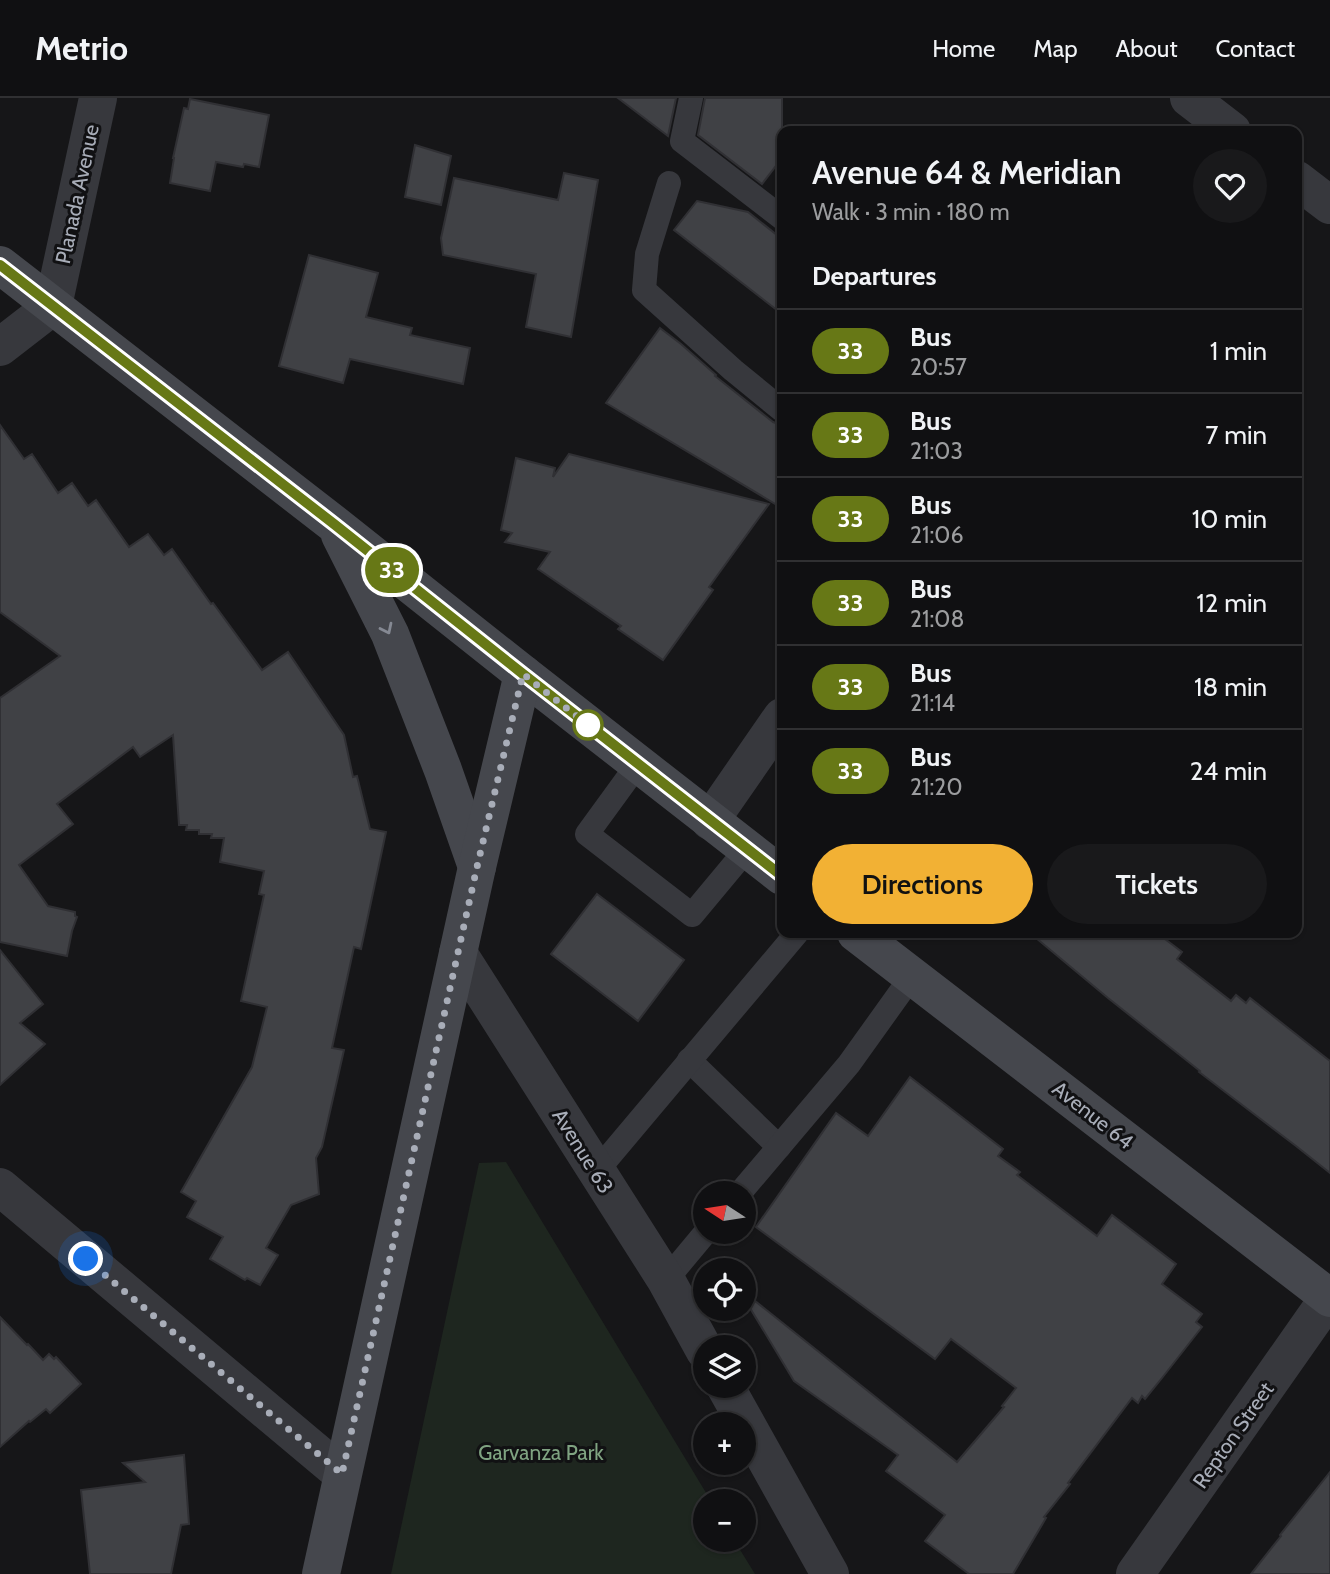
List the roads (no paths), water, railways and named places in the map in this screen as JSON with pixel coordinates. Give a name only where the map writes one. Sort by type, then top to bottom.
[{"type":"street","name":"Planada Avenue","points":[[52,306],[98,98]]},
{"type":"street","points":[[1302,184],[1330,205]]},
{"type":"street","points":[[0,265],[777,872]]},
{"type":"street","points":[[0,347],[52,306]]},
{"type":"street","points":[[334,524],[390,634],[443,769],[477,867]]},
{"type":"street","points":[[321,1574],[477,867],[523,674]]},
{"type":"street","points":[[710,821],[777,724]]},
{"type":"street","name":"Avenue 64","points":[[863,938],[1330,1297]]},
{"type":"street","name":"Avenue 63","points":[[458,953],[666,1280],[696,1335]]},
{"type":"street","points":[[0,1187],[342,1474]]},
{"type":"street","name":"Repton Street","points":[[1136,1574],[1330,1297]]},
{"type":"street","points":[[732,1398],[830,1574]]},
{"type":"lane","points":[[691,98],[682,141],[777,214]]},
{"type":"lane","points":[[669,183],[647,254],[644,290],[777,406]]},
{"type":"lane","points":[[638,764],[587,834],[692,915],[747,849]]},
{"type":"lane","points":[[596,1172],[793,938]]},
{"type":"lane","points":[[750,1181],[849,1064],[912,976]]},
{"type":"lane","points":[[689,1060],[779,1147]]},
{"type":"lane","points":[[666,1280],[696,1244]]},
{"type":"park label","name":"Garvanza Park","points":[[541,1452]]}]
